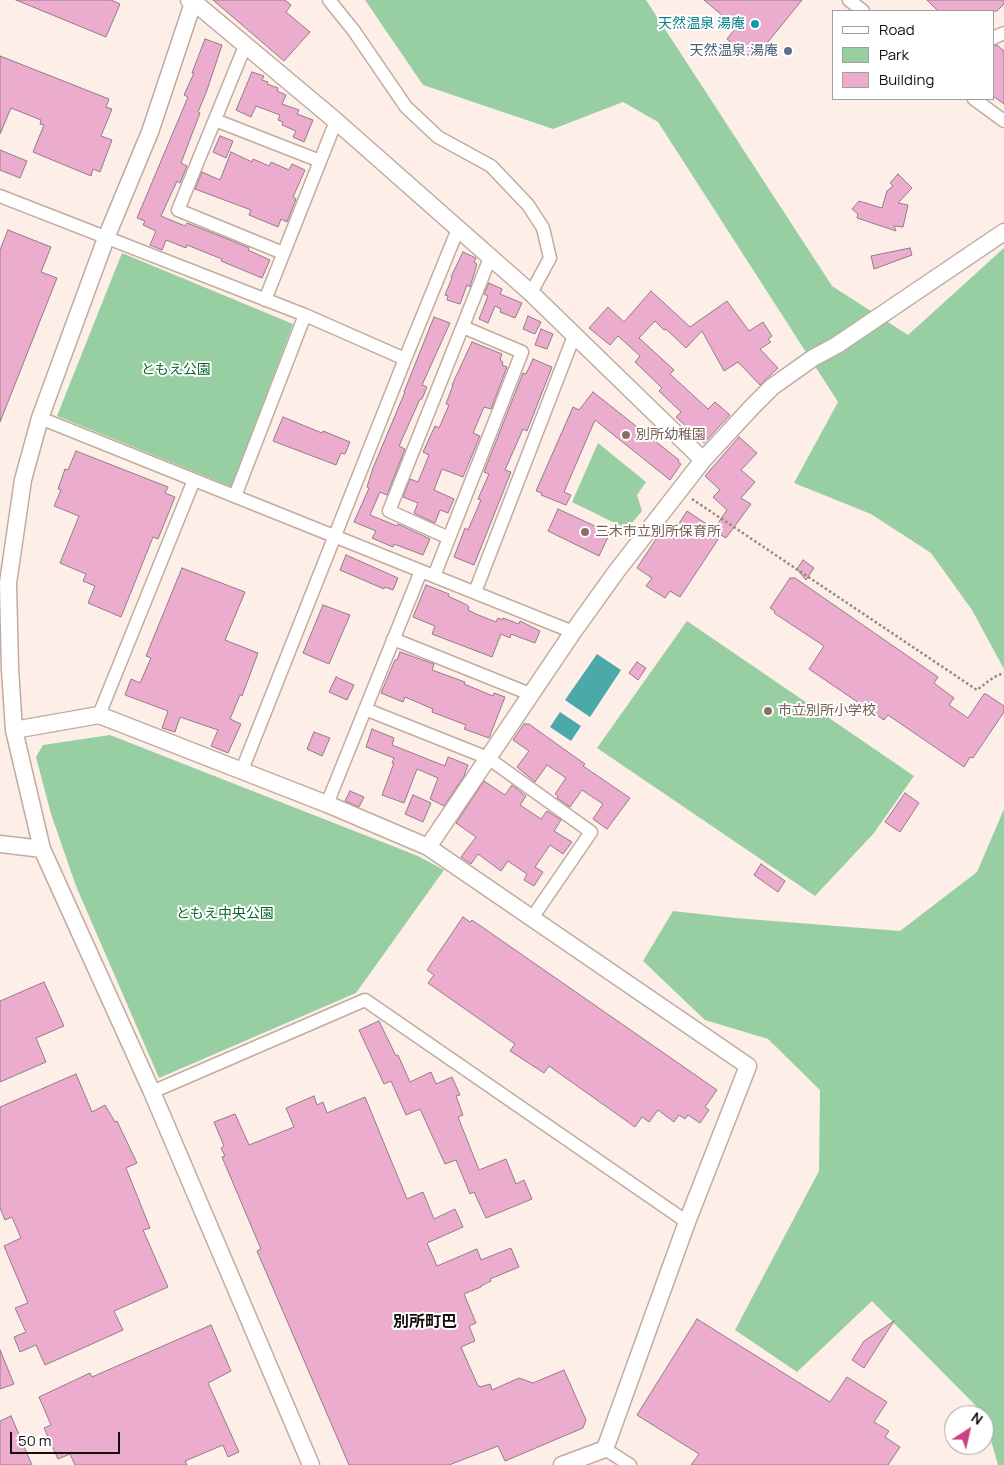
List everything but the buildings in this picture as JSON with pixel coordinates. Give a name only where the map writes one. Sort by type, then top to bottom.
[{"type":"street","points":[[330,0],[354,31],[406,107],[438,137],[491,166],[528,205],[543,228],[550,258],[531,293]]},
{"type":"street","points":[[849,0],[862,10]]},
{"type":"street","points":[[311,1465],[152,1092],[42,849],[14,730],[8,583],[23,480],[40,418],[106,238],[150,132],[193,1],[336,121],[531,293],[703,460]]},
{"type":"street","points":[[245,46],[178,210],[283,253]]},
{"type":"street","points":[[975,100],[1004,121]]},
{"type":"street","points":[[215,120],[320,161]]},
{"type":"street","points":[[265,300],[336,121]]},
{"type":"street","points":[[0,196],[305,316],[405,359]]},
{"type":"street","points":[[242,770],[458,229]]},
{"type":"street","points":[[428,847],[573,632],[616,572],[703,460],[772,387],[1004,232]]},
{"type":"street","points":[[449,538],[389,512],[490,258]]},
{"type":"street","points":[[235,496],[305,316]]},
{"type":"street","points":[[434,576],[522,352],[463,327]]},
{"type":"street","points":[[475,592],[574,336]]},
{"type":"street","points":[[40,418],[573,632]]},
{"type":"street","points":[[99,715],[194,480]]},
{"type":"street","points":[[327,804],[421,570]]},
{"type":"street","points":[[393,639],[530,694]]},
{"type":"street","points":[[365,709],[488,758],[592,832],[532,918]]},
{"type":"street","points":[[14,730],[99,715],[327,804],[428,847],[748,1066],[687,1222],[605,1449],[562,1465]]},
{"type":"street","points":[[0,844],[42,849]]},
{"type":"street","points":[[152,1092],[365,1000],[687,1222]]},
{"type":"street","points":[[605,1449],[630,1465]]},
{"type":"path","points":[[680,490],[977,690],[994,677],[1004,673]]},
{"type":"green space","points":[[365,0],[646,0],[832,286],[908,335],[1004,248],[1004,669],[972,610],[931,553],[871,514],[794,483],[838,402],[658,122],[623,102],[553,129],[423,85]]},
{"type":"green space","name":"ともえ公園","points":[[122,253],[293,324],[232,487],[57,416]]},
{"type":"green space","points":[[598,443],[646,482],[637,495],[642,511],[627,529],[572,502]]},
{"type":"green space","points":[[687,621],[914,776],[874,833],[815,896],[597,748]]},
{"type":"green space","name":"ともえ中央公園","points":[[110,735],[418,856],[444,870],[356,993],[159,1078],[76,886],[51,814],[36,757],[43,745]]},
{"type":"green space","points":[[1004,809],[1004,1465],[998,1465],[994,1451],[994,1405],[975,1405],[872,1301],[797,1372],[735,1330],[819,1171],[820,1090],[768,1039],[705,1020],[643,961],[673,911],[735,918],[900,931],[977,872]]},
{"type":"water","points":[[597,654],[621,670],[590,717],[565,700]]},
{"type":"water","points":[[560,712],[581,726],[571,741],[550,727]]},
{"type":"place","name":"天然温泉 湯庵","points":[[755,24]]},
{"type":"place","name":"天然温泉;湯庵","points":[[788,51]]},
{"type":"place","name":"別所幼稚園","points":[[626,435]]},
{"type":"place","name":"三木市立別所保育所","points":[[585,532]]},
{"type":"place","name":"市立別所小学校","points":[[768,711]]},
{"type":"district","name":"別所町巴","points":[[425,1323]]}]
